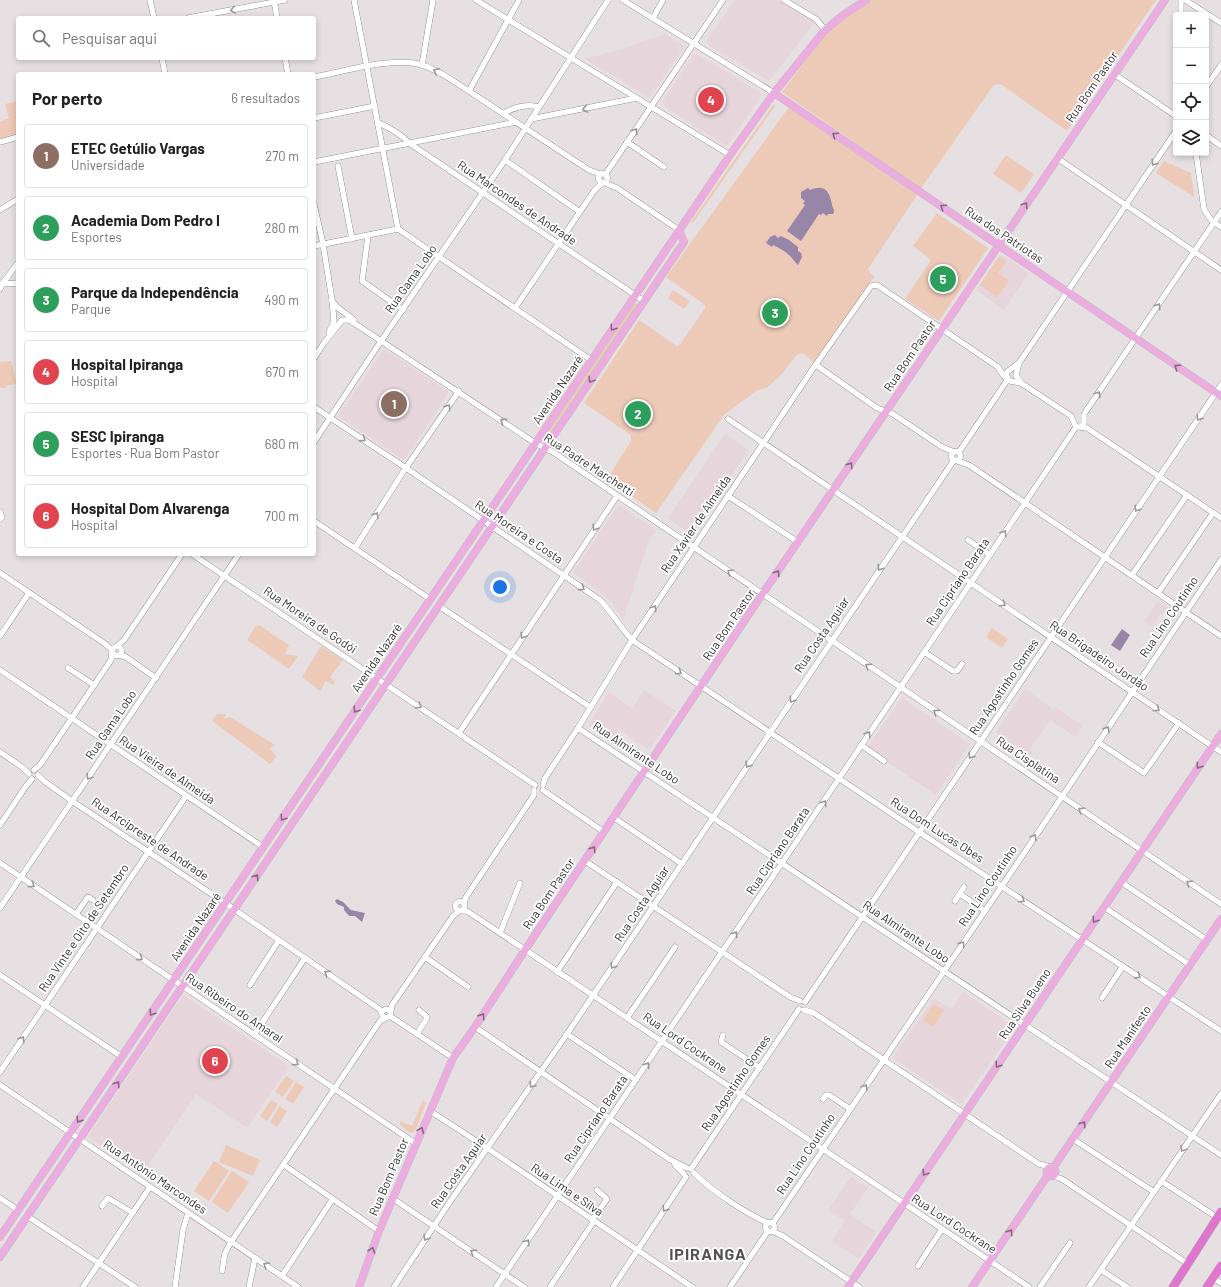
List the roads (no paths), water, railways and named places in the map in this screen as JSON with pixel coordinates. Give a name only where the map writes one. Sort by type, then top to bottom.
[{"type":"highway","points":[[1173,1287],[1218,1215]]},
{"type":"highway","points":[[1207,1287],[1221,1266]]},
{"type":"main road","name":"Avenida Nazaré","points":[[0,1237],[730,155],[774,93],[825,30],[842,15],[866,0]]},
{"type":"main road","name":"Rua Bom Pastor","points":[[359,1287],[392,1198],[453,1058],[475,1028],[525,950],[762,594],[1165,0]]},
{"type":"main road","name":"Rua dos Patriotas","points":[[774,93],[1218,395]]},
{"type":"main road","name":"Avenida Nazaré","points":[[0,1257],[684,242],[679,230]]},
{"type":"main road","name":"Rua Silva Bueno","points":[[850,1284],[1221,734]]},
{"type":"main road","name":"Rua Manifesto","points":[[972,1287],[1221,919]]},
{"type":"street","points":[[150,0],[154,16]]},
{"type":"street","points":[[198,16],[285,0]]},
{"type":"street","points":[[354,0],[384,148],[398,229]]},
{"type":"street","points":[[422,65],[433,0]]},
{"type":"street","points":[[476,0],[730,155]]},
{"type":"street","points":[[469,91],[519,0]]},
{"type":"street","name":"Rua Gama Lobo","points":[[316,439],[505,160],[608,0]]},
{"type":"street","points":[[623,0],[774,93]]},
{"type":"street","points":[[653,18],[663,0]]},
{"type":"street","points":[[515,308],[722,0]]},
{"type":"street","points":[[784,0],[816,19],[825,30]]},
{"type":"street","points":[[1181,12],[1182,0]]},
{"type":"street","points":[[1185,0],[1221,23]]},
{"type":"street","points":[[274,1],[277,16]]},
{"type":"street","points":[[162,60],[165,72]]},
{"type":"street","points":[[285,60],[288,72]]},
{"type":"street","points":[[316,77],[402,62],[422,65],[440,73],[469,91],[679,230]]},
{"type":"street","points":[[1208,84],[1221,65]]},
{"type":"street","points":[[1114,74],[1173,113]]},
{"type":"street","points":[[531,119],[637,98]]},
{"type":"street","points":[[316,118],[375,106]]},
{"type":"street","points":[[504,114],[512,109],[526,106],[538,108]]},
{"type":"street","points":[[316,162],[516,122]]},
{"type":"street","name":"Rua Marcondes de Andrade","points":[[379,123],[389,127],[482,193],[644,301]]},
{"type":"street","name":"Rua Costa Aguiar","points":[[394,1287],[487,1148],[567,1034],[682,864],[1008,379],[1006,374],[1007,372],[1018,363],[1173,135]]},
{"type":"street","points":[[0,142],[16,138]]},
{"type":"street","points":[[1209,138],[1221,146]]},
{"type":"street","points":[[628,142],[664,168]]},
{"type":"street","points":[[1196,156],[1204,209],[1214,223],[1221,227]]},
{"type":"street","points":[[1057,158],[1221,270]]},
{"type":"street","points":[[505,160],[580,212]]},
{"type":"street","points":[[338,166],[352,239]]},
{"type":"street","points":[[0,210],[16,200]]},
{"type":"street","name":"Rua Cipriano Barata","points":[[496,1287],[840,779],[861,745],[924,652],[968,581],[975,577],[1025,503],[1079,427],[1084,423],[1084,414],[1221,212]]},
{"type":"street","points":[[316,213],[323,244],[334,321],[325,342],[316,355]]},
{"type":"street","points":[[316,246],[398,229],[592,360]]},
{"type":"street","points":[[368,236],[362,281],[403,310]]},
{"type":"street","points":[[1,286],[16,266]]},
{"type":"street","points":[[1,286],[16,283]]},
{"type":"street","name":"Rua Xavier de Almeida","points":[[222,1271],[225,1253],[231,1242],[453,916],[462,908],[466,897],[578,728],[632,640],[816,365],[871,286],[877,286],[941,329]]},
{"type":"street","name":"Rua Padre Marchetti","points":[[332,300],[336,307],[381,341],[459,391],[535,443],[545,448],[762,594]]},
{"type":"street","name":"Rua Padre Marchetti","points":[[325,342],[342,320],[349,320],[363,328]]},
{"type":"street","points":[[941,329],[998,367],[1010,381],[1021,383],[1071,416],[1079,427],[1087,428],[1221,518]]},
{"type":"street","points":[[1018,363],[1016,375],[1021,383]]},
{"type":"street","points":[[816,365],[877,408],[893,414],[942,446],[1221,636]]},
{"type":"street","name":"Rua Agostinho Gomes","points":[[613,1287],[1159,476],[1218,395],[1221,385]]},
{"type":"street","points":[[355,548],[406,468],[459,391]]},
{"type":"street","name":"Rua Moreira e Costa","points":[[316,408],[600,600],[632,640],[701,687]]},
{"type":"street","points":[[1071,416],[1078,417],[1084,414]]},
{"type":"street","name":"Rua Brigadeiro Jordão","points":[[728,419],[895,531],[904,534],[968,581],[1221,752]]},
{"type":"street","points":[[1132,575],[1187,495]]},
{"type":"street","points":[[459,733],[510,654],[617,496]]},
{"type":"street","points":[[728,496],[798,542]]},
{"type":"street","points":[[0,512],[2,517],[0,519]]},
{"type":"street","points":[[1158,593],[1213,513]]},
{"type":"street","points":[[316,522],[430,599]]},
{"type":"street","points":[[968,540],[990,554]]},
{"type":"street","points":[[0,825],[181,556]]},
{"type":"street","name":"Rua Moreira de Godói","points":[[195,556],[459,733],[538,789],[604,832]]},
{"type":"street","name":"Rua Gama Lobo","points":[[0,908],[238,556]]},
{"type":"street","name":"Rua Lino Coutinho","points":[[730,1287],[1221,560]]},
{"type":"street","points":[[0,573],[156,678]]},
{"type":"street","points":[[0,636],[29,593]]},
{"type":"street","name":"Rua Cisplatina","points":[[762,594],[1221,904]]},
{"type":"street","points":[[439,606],[590,707]]},
{"type":"street","points":[[924,652],[953,671],[956,671],[962,664]]},
{"type":"street","points":[[68,668],[94,685]]},
{"type":"street","name":"Rua Vieira de Almeida","points":[[0,670],[263,848]]},
{"type":"street","name":"Rua Dom Lucas Obes","points":[[701,687],[1221,1031]]},
{"type":"street","points":[[1098,742],[1144,773],[1179,723]]},
{"type":"street","name":"Rua Almirante Lobo","points":[[578,728],[1221,1155]]},
{"type":"street","points":[[861,745],[884,761]]},
{"type":"street","name":"Rua Arcipreste de Andrade","points":[[0,752],[225,903],[347,989],[453,1058]]},
{"type":"street","name":"Rua Vinte e Oito de Setembro","points":[[0,1072],[186,796]]},
{"type":"street","points":[[614,817],[682,864]]},
{"type":"street","points":[[585,861],[1188,1264]]},
{"type":"street","name":"Rua Ribeiro do Amaral","points":[[0,863],[20,878],[97,928],[415,1143]]},
{"type":"street","points":[[558,972],[617,882]]},
{"type":"street","points":[[1121,882],[1206,940]]},
{"type":"street","points":[[500,934],[520,883]]},
{"type":"street","points":[[955,901],[964,887]]},
{"type":"street","points":[[960,894],[985,910]]},
{"type":"street","points":[[76,914],[88,897],[93,900]]},
{"type":"street","points":[[1104,907],[1190,965]]},
{"type":"street","name":"Rua Lord Cockrane","points":[[462,908],[1029,1287]]},
{"type":"street","points":[[250,985],[279,940]]},
{"type":"street","points":[[627,1018],[676,947]]},
{"type":"street","points":[[425,957],[468,987]]},
{"type":"street","points":[[254,1035],[305,958]]},
{"type":"street","points":[[1102,998],[1123,966]]},
{"type":"street","points":[[0,975],[122,1057]]},
{"type":"street","points":[[417,1034],[427,1018],[419,1010]]},
{"type":"street","points":[[475,1028],[704,1184],[770,1227],[850,1284],[859,1287]]},
{"type":"street","points":[[567,1034],[636,1080]]},
{"type":"street","points":[[723,1035],[722,1042],[760,1068]]},
{"type":"street","name":"Rua Antônio Marcondes","points":[[0,1085],[70,1134],[298,1287]]},
{"type":"street","points":[[1089,1287],[1221,1094]]},
{"type":"street","points":[[823,1099],[826,1095],[829,1095],[850,1109]]},
{"type":"street","name":"Rua Lima e Silva","points":[[430,1111],[692,1287]]},
{"type":"street","points":[[1073,1139],[1154,1192]]},
{"type":"street","points":[[284,1165],[332,1200],[379,1231]]},
{"type":"street","points":[[1162,1181],[1218,1215]]},
{"type":"street","points":[[83,1287],[150,1187]]},
{"type":"street","points":[[550,1287],[607,1199],[597,1190]]},
{"type":"street","points":[[0,1198],[18,1210]]},
{"type":"street","points":[[102,1206],[108,1198],[133,1213]]},
{"type":"street","points":[[392,1198],[524,1287]]},
{"type":"street","points":[[282,1276],[332,1200]]},
{"type":"street","points":[[175,1287],[183,1230],[188,1213]]},
{"type":"street","points":[[27,1216],[135,1287]]},
{"type":"street","points":[[918,1266],[942,1229]]},
{"type":"street","points":[[1040,1287],[1070,1243]]},
{"type":"street","points":[[249,1287],[254,1258]]},
{"type":"street","points":[[1102,1270],[1127,1287]]},
{"type":"street","points":[[1213,1278],[1221,1283]]},
{"type":"place","name":"Hospital Ipiranga","points":[[711,100]]},
{"type":"place","name":"SESC Ipiranga","points":[[943,279]]},
{"type":"place","name":"Parque da Independência","points":[[775,313]]},
{"type":"place","name":"ETEC Getúlio Vargas","points":[[394,404]]},
{"type":"place","name":"Academia Dom Pedro I","points":[[638,414]]},
{"type":"place","name":"Hospital Dom Alvarenga","points":[[215,1061]]},
{"type":"district","name":"IPIRANGA","points":[[708,1254]]}]
